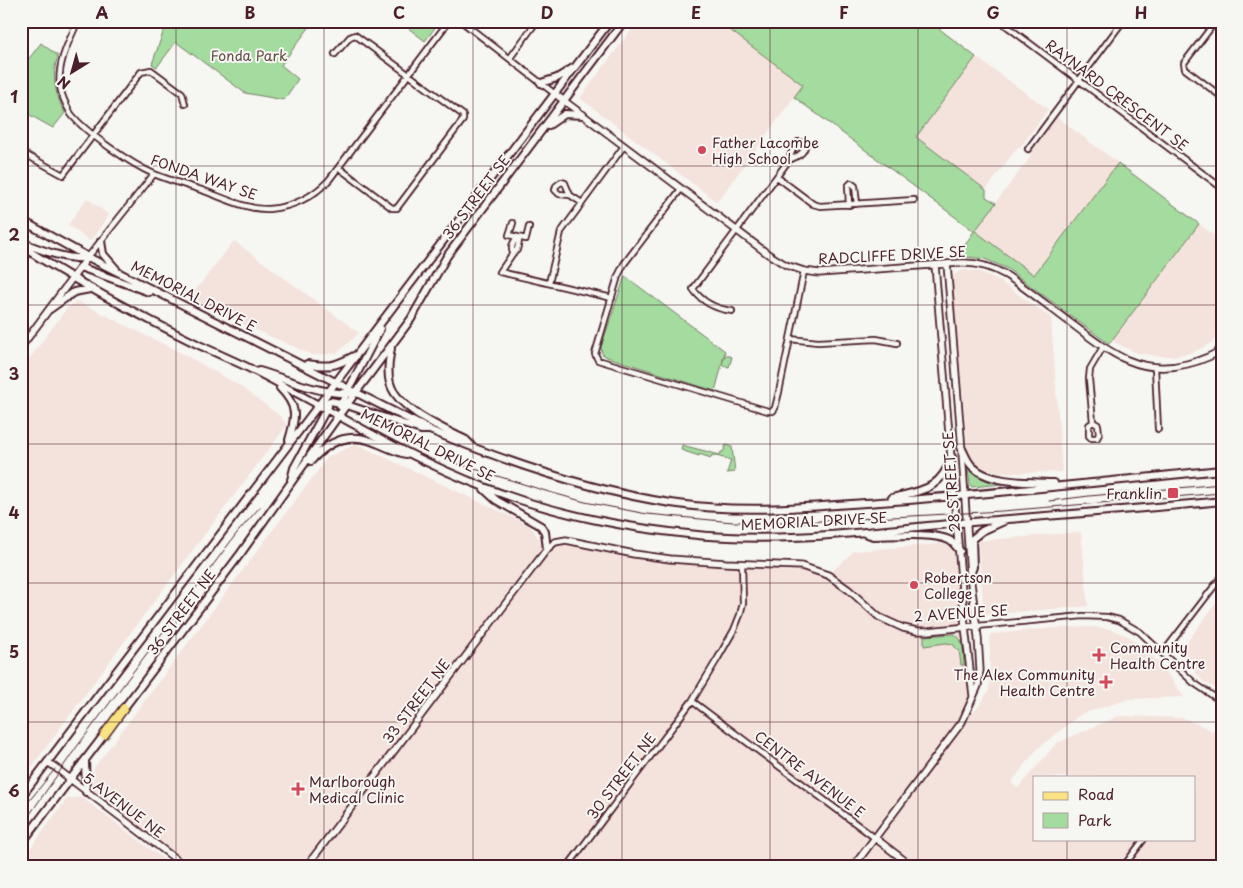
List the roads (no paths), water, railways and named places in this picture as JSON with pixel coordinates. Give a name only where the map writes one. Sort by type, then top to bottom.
[{"type":"main road","name":"36 STREET SE","points":[[336,382],[610,21]]},
{"type":"main road","name":"36 STREET SE","points":[[356,393],[420,306],[447,256],[624,21]]},
{"type":"main road","points":[[541,84],[557,78],[576,66]]},
{"type":"main road","points":[[542,130],[565,114],[583,114]]},
{"type":"main road","name":"MEMORIAL DRIVE E","points":[[21,220],[88,258],[301,364],[336,382],[347,391],[356,393]]},
{"type":"main road","points":[[101,241],[103,254],[118,272]]},
{"type":"main road","points":[[21,244],[91,289],[164,328],[246,366],[318,406],[339,415],[347,391],[382,323]]},
{"type":"main road","points":[[21,244],[74,259],[88,258]]},
{"type":"main road","points":[[80,267],[176,302]]},
{"type":"main road","points":[[50,308],[74,292],[91,289]]},
{"type":"main road","points":[[391,347],[388,366],[390,383],[394,393],[405,404],[421,415],[466,440],[474,448]]},
{"type":"main road","points":[[301,364],[335,366],[356,355]]},
{"type":"main road","points":[[246,366],[332,392],[347,391]]},
{"type":"main road","name":"36 STREET NE","points":[[21,797],[288,444],[318,406],[332,392],[336,382]]},
{"type":"main road","points":[[275,383],[291,400],[294,408],[295,419],[288,444]]},
{"type":"main road","points":[[290,483],[294,468],[327,410],[332,392]]},
{"type":"main road","points":[[344,404],[356,393]]},
{"type":"main road","name":"MEMORIAL DRIVE SE","points":[[356,393],[474,448],[566,480],[672,503],[734,509],[788,509],[955,497],[1222,470]]},
{"type":"main road","points":[[318,406],[330,401],[422,430],[432,430]]},
{"type":"main road","name":"MEMORIAL DRIVE SE","points":[[339,415],[415,456],[481,486],[579,516],[634,527],[689,534],[777,538],[1222,501]]},
{"type":"main road","name":"36 STREET NE","points":[[21,844],[247,545],[339,415]]},
{"type":"main road","points":[[299,471],[328,445],[344,439],[368,440],[398,452],[415,456]]},
{"type":"main road","points":[[961,447],[970,464],[977,471],[987,476],[1065,486]]},
{"type":"main road","points":[[873,502],[930,487],[946,473],[952,457]]},
{"type":"main road","points":[[481,486],[496,500],[541,526],[545,532],[547,549]]},
{"type":"main road","points":[[970,575],[973,567],[972,539],[982,531],[1006,520]]},
{"type":"main road","points":[[864,532],[873,536],[937,536],[948,539],[960,551]]},
{"type":"main road","points":[[84,760],[86,792]]},
{"type":"street","name":"FONDA WAY SE","points":[[78,21],[60,68],[60,87],[71,114],[94,135],[132,162],[154,174],[241,204],[268,209],[291,205],[309,197],[320,189],[339,168],[449,21]]},
{"type":"street","name":"RADCLIFFE DRIVE SE","points":[[461,21],[541,84],[736,230],[786,265],[804,271],[819,272],[972,263],[999,271],[1013,279],[1103,348],[1130,361],[1155,368],[1190,364],[1222,349]]},
{"type":"street","points":[[510,58],[537,21]]},
{"type":"street","name":"RAYNARD CRESCENT SE","points":[[1000,21],[1222,188]]},
{"type":"street","points":[[1028,149],[1123,21]]},
{"type":"street","points":[[1216,21],[1184,63],[1185,69],[1222,97]]},
{"type":"street","points":[[335,54],[350,37],[355,36],[462,115],[463,120],[397,208],[392,208],[339,168]]},
{"type":"street","points":[[21,152],[64,175],[141,72],[151,70],[182,93],[185,104]]},
{"type":"street","points":[[550,283],[561,232],[624,146]]},
{"type":"street","points":[[732,311],[713,306],[697,295],[693,289],[789,160]]},
{"type":"street","points":[[21,347],[80,267],[154,174]]},
{"type":"street","points":[[777,177],[813,204],[820,206],[914,200]]},
{"type":"street","points":[[849,205],[848,186],[851,183],[856,186],[857,204]]},
{"type":"street","points":[[681,189],[624,264],[618,276],[595,354],[598,360],[773,411],[804,271]]},
{"type":"street","points":[[570,195],[582,203]]},
{"type":"street","points":[[513,223],[509,235],[517,238],[526,239],[529,227]]},
{"type":"street","points":[[517,238],[514,240],[511,249],[513,253],[500,272],[612,298]]},
{"type":"street","name":"28 STREET SE","points":[[853,867],[962,722],[980,678],[977,626],[970,575],[947,264]]},
{"type":"street","name":"28 STREET SE","points":[[935,265],[958,524],[965,627],[973,696]]},
{"type":"street","points":[[790,339],[818,342],[876,339],[897,343]]},
{"type":"street","points":[[1093,422],[1089,379],[1090,369],[1103,348]]},
{"type":"street","points":[[1155,368],[1158,430]]},
{"type":"street","name":"2 AVENUE SE","points":[[547,549],[556,542],[566,540],[670,559],[742,564],[794,565],[822,572],[849,590],[879,617],[906,629],[928,631],[1083,616],[1107,617],[1130,625],[1163,653],[1194,684],[1222,702]]},
{"type":"street","name":"33 STREET NE","points":[[306,867],[547,549]]},
{"type":"street","name":"30 STREET NE","points":[[572,866],[571,862],[692,701],[730,637],[743,603],[742,564]]},
{"type":"street","points":[[1163,653],[1222,576]]},
{"type":"street","name":"CENTRE AVENUE E","points":[[692,701],[913,867]]},
{"type":"street","name":"5 AVENUE NE","points":[[48,762],[186,867]]},
{"type":"street","points":[[1123,867],[1143,840]]},
{"type":"tram line","points":[[449,461],[585,502],[647,514],[733,522],[802,522],[1002,511],[1222,493]]},
{"type":"tram line","points":[[1049,501],[1222,484]]},
{"type":"tram line","points":[[21,827],[76,748],[237,533],[260,507]]},
{"type":"tram line","points":[[21,811],[55,769]]},
{"type":"place","name":"Father Lacombe High School","points":[[702,150]]},
{"type":"place","name":"Franklin","points":[[1173,493]]},
{"type":"place","name":"Robertson College","points":[[914,585]]},
{"type":"place","name":"Community Health Centre","points":[[1099,655]]},
{"type":"place","name":"The Alex Community Health Centre","points":[[1106,682]]},
{"type":"place","name":"Marlborough Medical Clinic","points":[[298,789]]},
{"type":"park label","name":"Fonda Park","points":[[249,55]]}]
